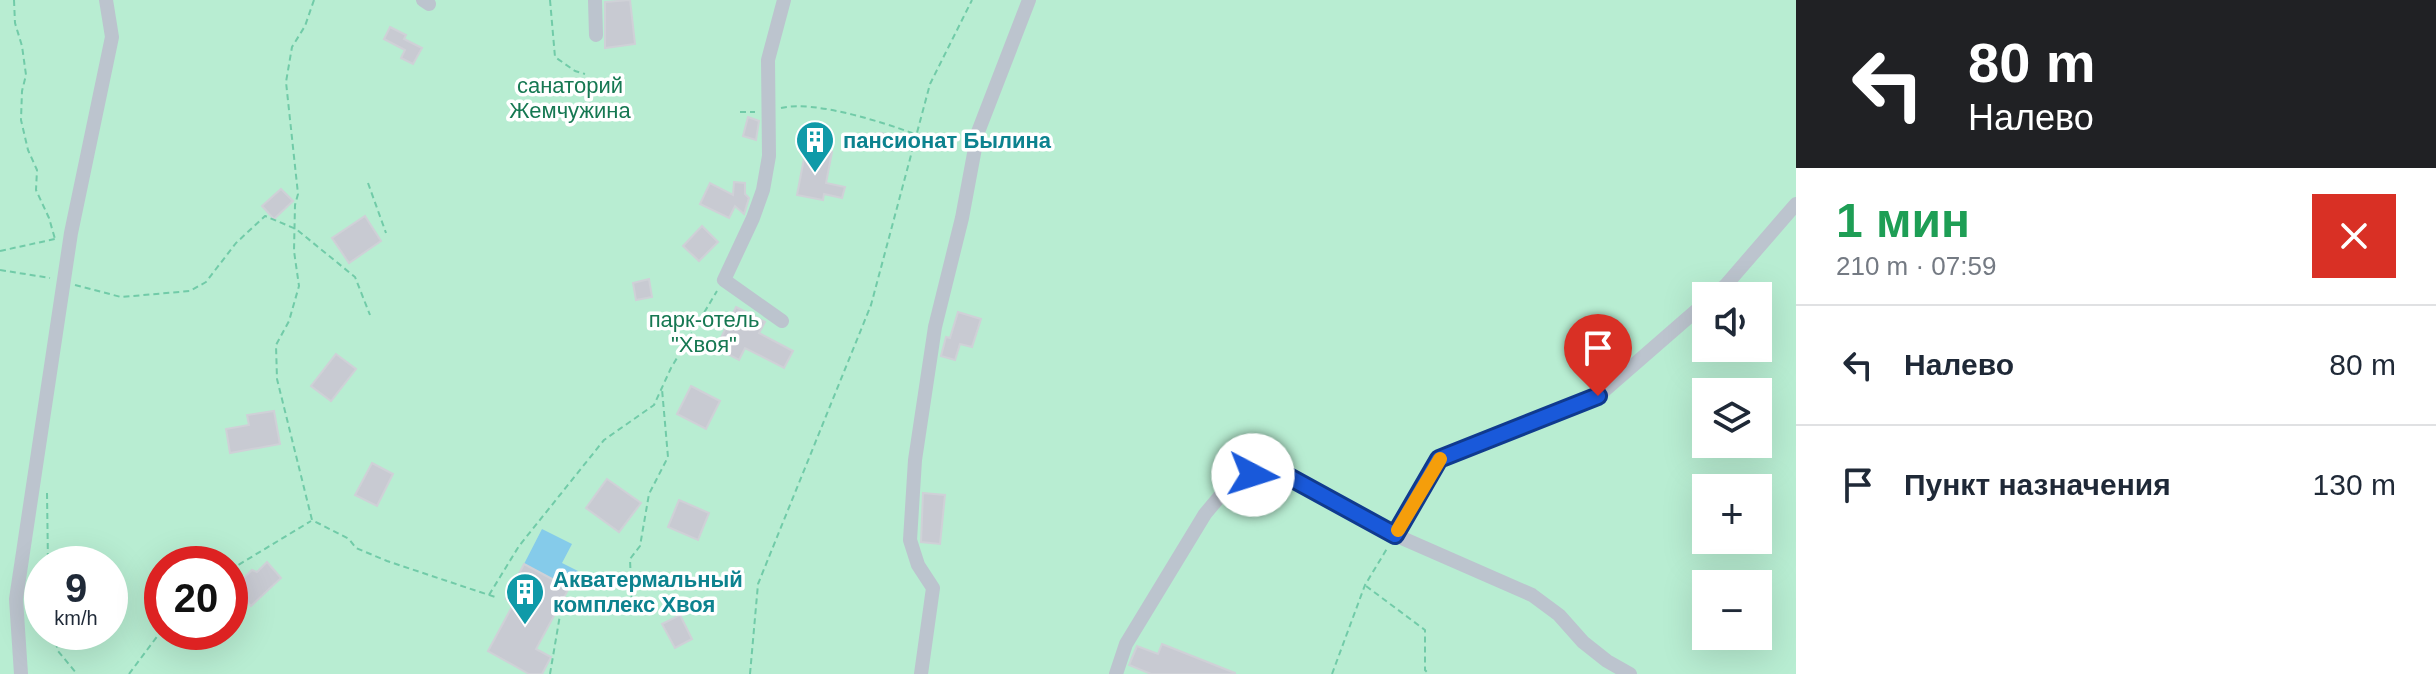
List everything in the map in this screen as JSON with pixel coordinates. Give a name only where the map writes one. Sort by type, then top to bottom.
[{"type":"street","points":[[21,674],[16,599],[71,233],[112,37],[106,0]]},
{"type":"street","points":[[595,0],[596,35]]},
{"type":"street","points":[[782,321],[724,280],[763,190],[769,156],[768,60],[784,0]]},
{"type":"street","points":[[921,674],[933,588],[918,565],[910,540],[915,460],[935,327],[962,218],[978,132],[1029,0]]},
{"type":"street","points":[[1728,282],[1796,204]]},
{"type":"street","points":[[1395,535],[1439,459],[1598,396],[1692,314]]},
{"type":"street","points":[[1116,674],[1126,644],[1205,514],[1226,489],[1253,475],[1280,472],[1395,535],[1532,595],[1559,615],[1583,642],[1630,674]]},
{"type":"path","points":[[14,0],[15,23],[26,75],[21,120],[28,150],[37,170],[36,190],[55,239]]},
{"type":"path","points":[[314,0],[305,26],[292,47],[286,82],[298,194],[294,251],[299,286],[289,321],[276,345],[277,379],[312,520],[349,539],[356,548],[498,598]]},
{"type":"path","points":[[550,0],[555,57],[585,74]]},
{"type":"path","points":[[750,674],[758,584],[871,305],[930,84],[972,0]]},
{"type":"path","points":[[740,112],[792,106],[835,112],[917,135]]},
{"type":"path","points":[[368,183],[386,233]]},
{"type":"path","points":[[133,296],[190,291],[206,282],[236,243],[265,216],[296,229],[355,277],[370,315]]},
{"type":"path","points":[[0,251],[71,233]]},
{"type":"path","points":[[489,595],[519,546],[604,440],[654,405],[706,307],[724,280]]},
{"type":"path","points":[[632,608],[630,559],[640,546],[649,494],[668,457],[662,388]]},
{"type":"path","points":[[47,494],[48,546]]},
{"type":"path","points":[[248,559],[312,520]]},
{"type":"path","points":[[1332,674],[1365,585],[1395,535]]},
{"type":"path","points":[[1365,585],[1425,630],[1425,670],[1429,674]]},
{"type":"path","points":[[550,674],[560,615]]},
{"type":"path","points":[[58,650],[77,674]]},
{"type":"path","points":[[129,674],[147,650]]},
{"type":"green space","points":[[0,0],[1796,0],[1796,674],[0,674]]},
{"type":"water","points":[[542,529],[572,544],[562,563],[578,571],[569,588],[524,564]]},
{"type":"building","points":[[630,0],[635,44],[605,48],[605,2]]},
{"type":"building","points":[[390,27],[422,48],[413,64],[401,58],[405,50],[384,39]]},
{"type":"building","points":[[748,117],[759,121],[756,140],[743,136]]},
{"type":"building","points":[[880,133],[894,136],[892,150],[877,147]]},
{"type":"building","name":"пансионат Былина","points":[[806,148],[832,152],[826,183],[845,187],[842,198],[824,194],[823,200],[797,195]]},
{"type":"building","points":[[734,182],[745,183],[745,194],[749,198],[744,214],[735,206],[729,218],[700,204],[710,183],[733,195]]},
{"type":"building","points":[[281,189],[293,201],[274,219],[262,206]]},
{"type":"building","points":[[365,216],[381,241],[349,263],[332,238]]},
{"type":"building","points":[[702,226],[718,242],[699,261],[683,246]]},
{"type":"building","points":[[649,279],[652,297],[636,300],[633,283]]},
{"type":"building","points":[[736,307],[765,322],[759,333],[793,351],[784,368],[745,348],[739,360],[716,348]]},
{"type":"building","points":[[958,312],[981,319],[972,347],[960,344],[955,360],[941,356]]},
{"type":"building","points":[[336,354],[356,369],[331,401],[311,386]]},
{"type":"building","points":[[691,386],[720,401],[706,429],[677,414]]},
{"type":"building","points":[[274,411],[280,444],[230,453],[226,429],[249,425],[247,415]]},
{"type":"building","points":[[372,463],[393,474],[377,506],[355,495]]},
{"type":"building","points":[[607,479],[641,503],[619,532],[586,508]]},
{"type":"building","points":[[923,493],[945,495],[940,544],[921,542]]},
{"type":"building","points":[[679,500],[709,513],[698,540],[668,527]]},
{"type":"building","points":[[267,562],[281,578],[251,606],[248,603],[248,574],[252,570],[257,572]]},
{"type":"building","name":"Акватермальный комплекс Хвоя","points":[[524,564],[569,588],[536,649],[551,657],[542,674],[529,674],[488,651],[514,603],[506,599]]},
{"type":"building","points":[[680,615],[692,639],[675,648],[662,624]]},
{"type":"building","points":[[1162,644],[1235,674],[1151,674],[1129,665],[1137,646],[1158,654]]},
{"type":"slow traffic","points":[[1398,530],[1440,459]]},
{"type":"place","name":"пансионат Былина","points":[[815,174]]},
{"type":"place","name":"Акватермальный комплекс Хвоя","points":[[525,626]]},
{"type":"route","points":[[1253,475],[1280,472],[1395,535],[1439,459],[1598,396]]},
{"type":"park label","name":"санаторий Жемчужина","points":[[570,98]]},
{"type":"park label","name":"парк-отель \"Хвоя\"","points":[[704,332]]}]
